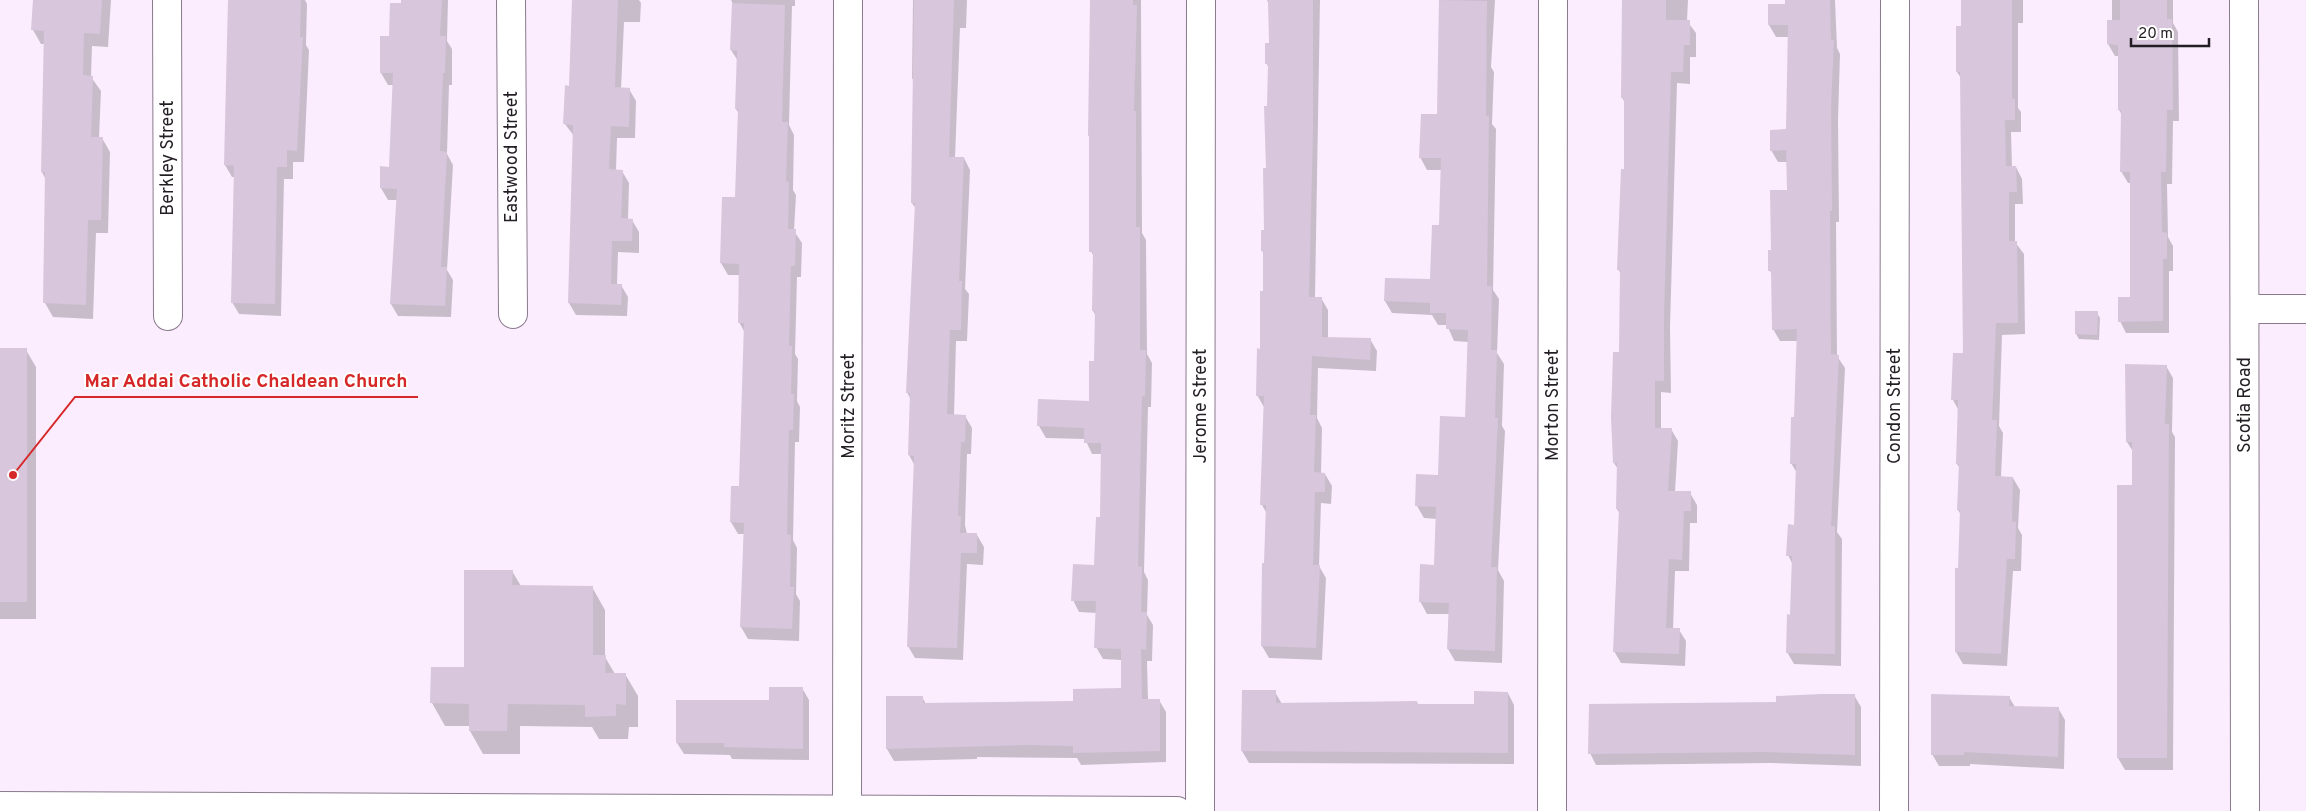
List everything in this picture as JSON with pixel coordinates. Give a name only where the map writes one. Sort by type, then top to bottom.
[{"type":"street","name":"Berkley Street","points":[[167,0],[168,316]]},
{"type":"street","name":"Eastwood Street","points":[[511,0],[513,314]]},
{"type":"street","name":"Moritz Street","points":[[848,0],[848,810]]},
{"type":"street","name":"Jerome Street","points":[[1200,811],[1201,0]]},
{"type":"street","name":"Morton Street","points":[[1552,811],[1553,0]]},
{"type":"street","name":"Condon Street","points":[[1894,0],[1894,811]]},
{"type":"street","name":"Scotia Road","points":[[2244,0],[2245,811]]},
{"type":"street","points":[[2245,309],[2306,309]]},
{"type":"street","points":[[0,806],[69,809],[1176,811]]},
{"type":"building","points":[[33,0],[102,0],[100,34],[84,33],[83,75],[93,76],[91,137],[103,137],[101,220],[88,220],[86,305],[43,303],[45,172],[41,172],[44,31],[31,30]]},
{"type":"building","points":[[228,0],[301,0],[300,37],[303,37],[297,151],[287,150],[287,167],[277,167],[275,304],[231,303],[234,166],[224,165]]},
{"type":"building","points":[[401,0],[442,0],[440,36],[446,36],[440,151],[447,152],[441,267],[447,267],[445,306],[390,304],[397,189],[380,188],[380,166],[389,167],[393,73],[380,73],[380,36],[389,36],[390,3],[401,3]]},
{"type":"building","points":[[572,0],[618,0],[615,87],[630,88],[629,127],[611,126],[609,169],[623,170],[621,218],[633,219],[632,241],[612,241],[611,284],[622,284],[621,305],[568,303],[573,125],[563,124],[565,85],[569,86]]},
{"type":"building","points":[[914,0],[954,0],[949,157],[964,157],[959,281],[962,281],[961,330],[950,330],[947,414],[966,415],[965,442],[961,442],[958,516],[961,516],[960,533],[977,533],[977,553],[961,553],[957,648],[907,647],[914,456],[908,455],[910,393],[906,393],[915,203],[911,203]]},
{"type":"building","points":[[1090,0],[1133,0],[1133,5],[1137,5],[1134,111],[1136,111],[1136,227],[1140,227],[1140,350],[1146,350],[1145,396],[1142,396],[1138,566],[1142,567],[1141,612],[1147,612],[1146,650],[1141,649],[1142,699],[1160,699],[1160,751],[1073,753],[1073,746],[1026,745],[886,749],[886,696],[923,696],[923,703],[1073,701],[1073,689],[1121,688],[1121,649],[1094,648],[1096,601],[1071,601],[1073,564],[1094,565],[1096,517],[1100,517],[1101,443],[1084,443],[1084,428],[1037,426],[1038,399],[1089,401],[1089,361],[1094,361],[1095,311],[1092,311],[1093,252],[1089,252]]},
{"type":"building","points":[[1268,0],[1313,0],[1313,129],[1309,297],[1322,297],[1322,337],[1371,338],[1370,360],[1312,356],[1310,415],[1316,415],[1314,472],[1325,473],[1325,492],[1315,492],[1313,565],[1320,565],[1316,648],[1261,646],[1262,563],[1264,563],[1266,505],[1260,505],[1264,396],[1256,396],[1257,348],[1260,349],[1260,291],[1263,291],[1261,230],[1264,230],[1263,168],[1266,168],[1264,106],[1267,106],[1268,64],[1265,64],[1265,43],[1269,43]]},
{"type":"building","points":[[1439,0],[1487,1],[1486,116],[1489,116],[1487,286],[1492,286],[1491,350],[1497,350],[1495,418],[1498,418],[1491,567],[1497,567],[1495,651],[1447,649],[1449,603],[1419,602],[1420,564],[1434,565],[1436,507],[1415,506],[1416,474],[1438,475],[1440,416],[1465,417],[1468,330],[1446,329],[1446,313],[1430,313],[1430,303],[1384,301],[1385,278],[1430,279],[1432,225],[1439,225],[1441,158],[1419,158],[1421,114],[1437,114]]},
{"type":"building","points":[[1622,0],[1666,0],[1666,20],[1690,20],[1690,45],[1684,45],[1683,72],[1671,72],[1664,381],[1655,381],[1655,428],[1672,428],[1668,491],[1691,491],[1691,511],[1684,511],[1682,560],[1669,559],[1666,628],[1680,628],[1679,654],[1613,652],[1619,509],[1616,509],[1617,463],[1613,463],[1611,417],[1613,352],[1619,352],[1620,270],[1617,270],[1621,169],[1624,169],[1624,98],[1621,98]]},
{"type":"building","points":[[1785,0],[1830,0],[1831,40],[1834,40],[1831,107],[1832,211],[1830,211],[1831,354],[1839,355],[1831,526],[1835,526],[1835,654],[1786,653],[1787,614],[1790,615],[1792,556],[1786,556],[1788,524],[1794,525],[1796,464],[1790,464],[1791,417],[1794,417],[1797,329],[1772,330],[1771,271],[1768,271],[1768,250],[1771,250],[1770,190],[1787,190],[1786,150],[1770,151],[1770,130],[1786,129],[1788,25],[1768,25],[1768,4],[1785,4]]},
{"type":"building","points":[[1961,0],[2012,0],[2012,99],[2015,99],[2015,120],[2005,120],[2006,166],[2016,166],[2017,192],[2009,192],[2009,241],[2017,241],[2018,323],[1996,323],[1992,420],[1997,420],[1995,476],[2013,477],[2012,522],[2016,522],[2015,559],[2007,559],[2001,654],[1955,652],[1955,568],[1958,568],[1960,510],[1957,510],[1959,464],[1956,464],[1958,400],[1951,400],[1953,353],[1963,353],[1960,72],[1956,72],[1956,26],[1961,26]]},
{"type":"building","points":[[2120,0],[2167,0],[2167,19],[2172,19],[2173,110],[2167,110],[2166,172],[2161,172],[2162,232],[2167,233],[2167,259],[2163,259],[2163,321],[2118,322],[2118,297],[2130,297],[2130,172],[2120,172],[2121,110],[2118,110],[2118,45],[2107,44],[2107,20],[2120,20]]},
{"type":"building","points":[[732,3],[785,5],[782,122],[788,122],[786,181],[789,182],[788,229],[796,229],[795,266],[791,266],[789,346],[792,346],[791,394],[794,394],[793,430],[789,430],[787,534],[791,535],[790,587],[794,587],[792,629],[740,627],[744,523],[730,522],[731,486],[739,486],[744,323],[738,323],[739,264],[720,263],[722,197],[735,197],[738,109],[735,109],[737,51],[730,50]]},
{"type":"building","points":[[2075,311],[2098,311],[2097,335],[2075,334]]},
{"type":"building","points":[[0,348],[27,348],[27,602],[0,602]]},
{"type":"building","points":[[2125,364],[2167,365],[2165,424],[2169,424],[2167,758],[2117,758],[2117,485],[2132,485],[2132,442],[2126,442]]},
{"type":"building","points":[[464,570],[513,570],[512,585],[593,586],[593,655],[606,655],[605,673],[626,673],[626,705],[616,704],[616,716],[585,717],[585,705],[508,704],[507,731],[469,731],[469,704],[430,703],[431,667],[464,667]]},
{"type":"building","points":[[769,687],[803,687],[803,749],[724,747],[724,743],[676,743],[676,700],[769,700]]},
{"type":"building","points":[[1242,690],[1276,690],[1276,703],[1417,701],[1417,704],[1474,704],[1474,691],[1508,692],[1508,753],[1241,751]]},
{"type":"building","points":[[1855,694],[1855,755],[1764,752],[1588,754],[1589,704],[1776,702],[1776,696]]},
{"type":"building","points":[[1931,694],[2010,696],[2009,706],[2059,707],[2058,757],[1964,752],[1964,755],[1931,755]]},
{"type":"place","name":"Mar Addai Catholic Chaldean Church","points":[[13,475]]}]
